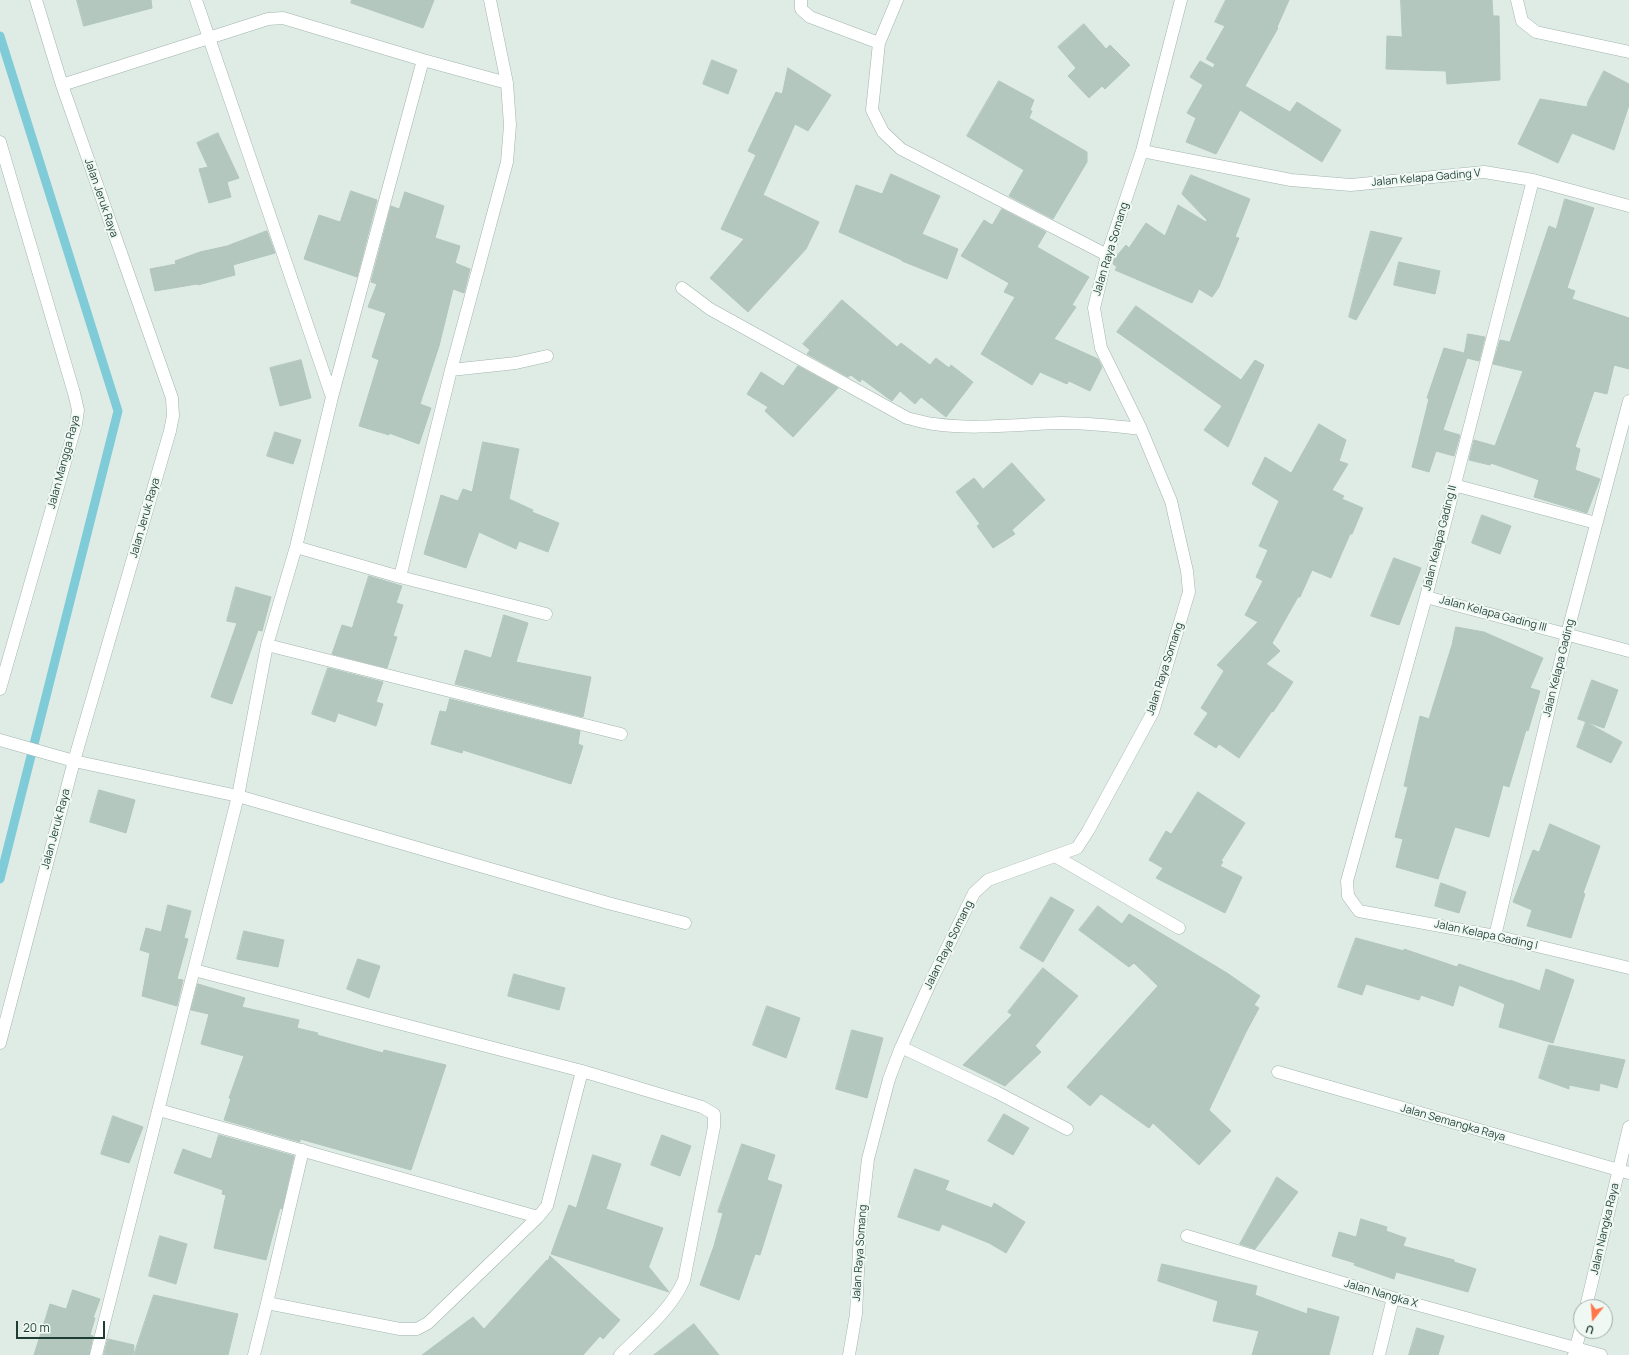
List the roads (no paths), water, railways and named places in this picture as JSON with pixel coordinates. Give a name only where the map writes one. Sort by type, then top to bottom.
[{"type":"street","name":"Jalan Jeruk Raya","points":[[0,1043],[74,761],[174,416],[172,398],[62,85],[36,0]]},
{"type":"street","points":[[196,0],[332,397]]},
{"type":"street","points":[[400,577],[451,370],[507,162],[510,125],[507,82],[490,0]]},
{"type":"street","points":[[801,0],[802,9],[810,17],[879,43]]},
{"type":"street","points":[[897,0],[879,43],[872,110],[883,132],[901,149],[1107,255]]},
{"type":"street","name":"Jalan Raya Somang","points":[[849,1355],[856,1314],[860,1229],[868,1159],[889,1079],[901,1047],[974,893],[988,880],[1077,848],[1088,831],[1153,712],[1189,592],[1187,571],[1171,501],[1141,429],[1101,348],[1094,308],[1107,255],[1142,151],[1181,0]]},
{"type":"street","points":[[1517,0],[1522,21],[1536,32],[1629,52]]},
{"type":"street","points":[[62,85],[268,19],[282,18],[423,60],[507,82]]},
{"type":"street","points":[[96,1355],[238,796],[267,645],[296,547],[332,397],[423,60]]},
{"type":"street","name":"Jalan Mangga Raya","points":[[0,142],[78,410],[76,424],[0,690]]},
{"type":"street","name":"Jalan Kelapa Gading V","points":[[1142,151],[1291,180],[1351,185],[1484,172],[1533,180],[1629,206]]},
{"type":"street","name":"Jalan Kelapa Gading II","points":[[1348,896],[1347,882],[1426,597],[1533,180]]},
{"type":"street","points":[[682,288],[710,309],[907,418],[934,424],[959,426],[1003,426],[1061,423],[1098,424],[1141,429]]},
{"type":"street","points":[[451,370],[516,363],[547,356]]},
{"type":"street","name":"Jalan Kelapa Gading","points":[[1495,936],[1567,634],[1629,401]]},
{"type":"street","points":[[1454,485],[1596,523]]},
{"type":"street","points":[[296,547],[400,577],[546,614]]},
{"type":"street","name":"Jalan Kelapa Gading III","points":[[1426,597],[1629,651]]},
{"type":"street","points":[[267,645],[621,734]]},
{"type":"street","points":[[3,741],[74,761],[238,796],[685,923]]},
{"type":"street","points":[[1055,856],[1179,928]]},
{"type":"street","name":"Jalan Kelapa Gading I","points":[[1348,896],[1359,910],[1495,936],[1629,968]]},
{"type":"street","points":[[194,970],[582,1071],[702,1107],[714,1114],[714,1127],[684,1280],[678,1294],[666,1309],[620,1355]]},
{"type":"street","points":[[901,1047],[996,1092],[1067,1129]]},
{"type":"street","points":[[267,1303],[400,1330],[417,1329],[428,1323],[538,1217],[547,1206],[582,1071]]},
{"type":"street","name":"Jalan Semangka Raya","points":[[1278,1072],[1624,1172]]},
{"type":"street","points":[[159,1110],[538,1217]]},
{"type":"street","name":"Jalan Nangka Raya","points":[[1588,1299],[1624,1172],[1629,1127]]},
{"type":"street","points":[[254,1355],[303,1150]]},
{"type":"street","name":"Jalan Nangka X","points":[[1187,1236],[1575,1352],[1601,1355]]},
{"type":"street","points":[[1379,1355],[1393,1298]]},
{"type":"street","points":[[1575,1352],[1578,1339]]},
{"type":"waterway","points":[[0,36],[118,411],[0,879]]}]
